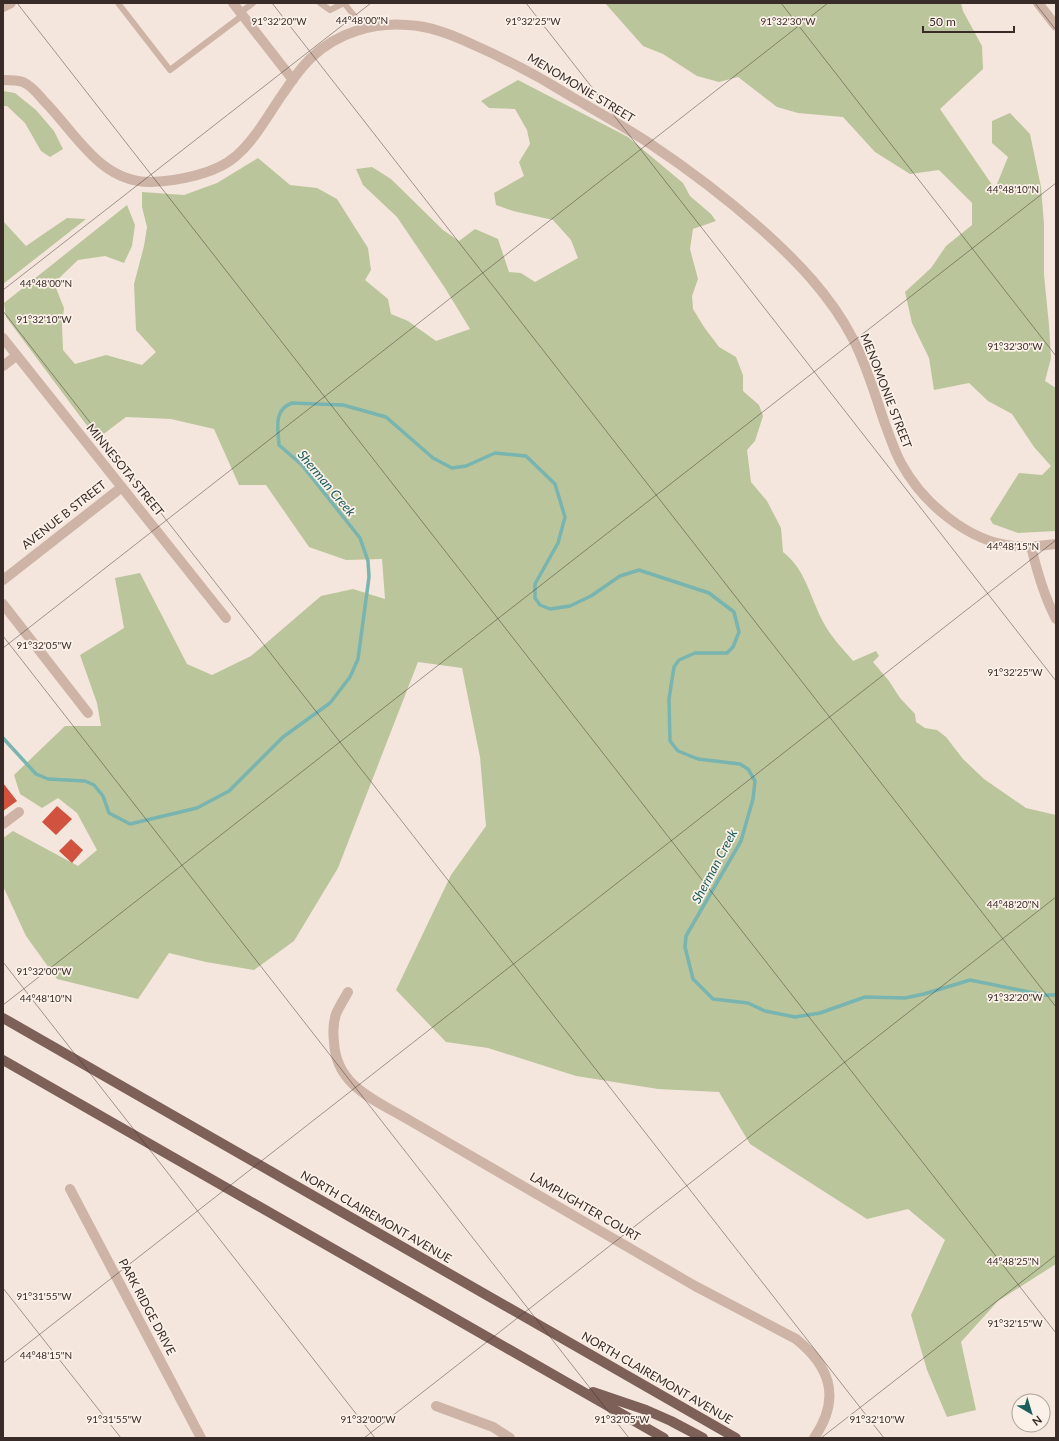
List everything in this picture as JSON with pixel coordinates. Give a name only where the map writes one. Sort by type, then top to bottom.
[{"type":"main road","name":"NORTH CLAIREMONT AVENUE","points":[[3,1018],[736,1438]]},
{"type":"main road","points":[[3,1060],[664,1438]]},
{"type":"main road","points":[[572,1385],[646,1410],[703,1438]]},
{"type":"street","points":[[3,7],[10,3]]},
{"type":"street","points":[[234,3],[292,80]]},
{"type":"street","points":[[1038,3],[1056,26]]},
{"type":"street","name":"MENOMONIE STREET","points":[[3,80],[21,81],[30,86],[47,103],[86,149],[109,170],[120,176],[148,182],[167,180],[213,170],[235,158],[246,146],[292,80],[312,56],[326,45],[344,35],[364,28],[391,24],[411,25],[447,33],[501,57],[534,74],[648,142],[710,187],[760,228],[803,269],[843,320],[861,355],[900,461],[910,478],[923,495],[963,528],[982,538],[1012,546],[1056,544]]},
{"type":"street","name":"MINNESOTA STREET","points":[[3,338],[226,618]]},
{"type":"street","points":[[3,366],[16,356]]},
{"type":"street","name":"AVENUE B STREET","points":[[3,580],[122,487]]},
{"type":"street","points":[[1031,546],[1046,599],[1056,619]]},
{"type":"street","points":[[3,604],[88,712]]},
{"type":"street","points":[[3,824],[19,812]]},
{"type":"street","name":"LAMPLIGHTER COURT","points":[[348,992],[336,1015],[333,1031],[334,1053],[340,1068],[348,1081],[363,1093],[695,1286],[796,1339],[806,1347],[818,1361],[829,1386],[827,1414],[814,1438]]},
{"type":"street","name":"PARK RIDGE DRIVE","points":[[70,1189],[201,1438]]},
{"type":"street","points":[[436,1406],[493,1427],[510,1438]]},
{"type":"lane","points":[[118,3],[170,70],[242,14],[253,3]]},
{"type":"lane","points":[[320,3],[330,10],[344,3],[364,28]]},
{"type":"green space","points":[[605,3],[961,3],[963,11],[982,46],[983,69],[940,109],[995,189],[1008,157],[992,143],[992,121],[1010,113],[1030,134],[1041,187],[1044,224],[1044,275],[1051,358],[1045,381],[1056,388],[1056,531],[1018,533],[993,524],[990,519],[1019,473],[1042,475],[1051,466],[1034,447],[1012,414],[988,401],[969,383],[934,390],[929,358],[912,323],[905,292],[931,268],[946,246],[972,225],[972,203],[939,170],[910,174],[875,152],[843,117],[798,113],[777,107],[738,77],[719,82],[697,76],[663,54],[643,46]]},
{"type":"green space","points":[[518,80],[628,137],[683,183],[690,196],[711,214],[716,221],[693,229],[690,249],[698,279],[692,296],[693,309],[719,347],[736,357],[743,375],[743,391],[759,405],[763,416],[755,441],[747,450],[751,482],[767,501],[781,528],[783,552],[798,568],[826,627],[853,661],[876,651],[879,656],[873,662],[889,681],[900,698],[915,714],[916,722],[925,728],[937,730],[946,737],[963,759],[984,779],[1026,808],[1056,815],[1056,1264],[998,1301],[961,1342],[976,1410],[947,1417],[927,1370],[911,1315],[945,1240],[908,1209],[867,1219],[750,1144],[719,1092],[658,1089],[576,1076],[488,1048],[446,1042],[396,990],[451,875],[486,826],[480,757],[462,668],[418,662],[338,868],[294,941],[254,970],[206,962],[169,953],[138,999],[57,979],[26,936],[3,886],[3,838],[13,831],[78,866],[97,850],[77,813],[58,798],[42,808],[20,794],[14,775],[65,726],[101,726],[97,703],[80,655],[124,628],[115,578],[140,573],[187,664],[212,675],[251,656],[321,596],[353,589],[385,599],[382,559],[346,560],[309,547],[266,485],[239,485],[214,429],[171,419],[126,417],[97,439],[6,317],[4,303],[127,205],[135,225],[132,246],[124,263],[105,256],[78,260],[54,283],[64,308],[62,325],[63,350],[75,364],[106,355],[142,365],[156,352],[136,330],[134,284],[144,246],[147,227],[142,207],[142,192],[184,195],[217,183],[258,158],[290,185],[317,188],[337,199],[368,248],[371,270],[365,280],[388,299],[391,314],[408,321],[436,341],[470,329],[445,288],[397,217],[363,185],[356,169],[372,167],[391,179],[443,230],[459,241],[475,229],[498,239],[509,272],[521,273],[535,282],[578,258],[571,240],[553,220],[513,211],[496,205],[494,193],[524,176],[519,162],[530,144],[527,130],[515,109],[489,108],[481,101]]},
{"type":"green space","points":[[3,91],[15,93],[36,110],[54,131],[63,149],[50,157],[41,151],[25,123],[7,106],[3,106]]},
{"type":"green space","points":[[67,218],[86,219],[3,284],[3,221],[26,246]]},
{"type":"building","points":[[3,783],[17,801],[3,811]]},
{"type":"building","points":[[57,806],[72,819],[56,835],[42,822]]},
{"type":"building","points":[[71,839],[83,850],[72,863],[59,851]]},
{"type":"waterway","name":"Sherman Creek","points":[[3,738],[36,774],[48,779],[85,781],[94,785],[103,796],[109,813],[130,824],[197,808],[229,791],[283,737],[330,703],[350,677],[358,659],[369,577],[368,561],[360,538],[302,465],[279,445],[278,420],[282,410],[292,403],[343,405],[386,417],[433,458],[452,468],[466,466],[495,453],[526,456],[555,484],[565,517],[558,543],[535,584],[535,598],[540,605],[550,609],[570,606],[591,596],[620,576],[639,570],[709,593],[734,612],[739,632],[733,647],[727,653],[695,653],[679,660],[674,667],[669,699],[670,741],[678,751],[698,759],[740,764],[748,769],[755,781],[753,799],[741,841],[686,936],[685,947],[693,979],[713,999],[748,1003],[765,1011],[795,1017],[820,1013],[865,997],[905,998],[924,994],[970,980],[1044,995],[1056,995]]}]
